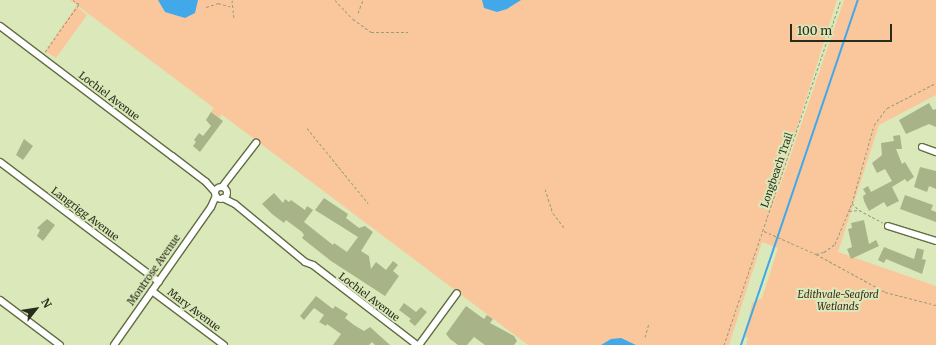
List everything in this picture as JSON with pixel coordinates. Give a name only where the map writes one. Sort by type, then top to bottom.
[{"type":"street","name":"Lochiel Avenue","points":[[0,26],[221,193],[305,262],[313,265],[418,345]]},
{"type":"street","name":"Montrose Avenue","points":[[114,345],[256,143]]},
{"type":"street","points":[[922,147],[936,152]]},
{"type":"street","name":"Langrigg Avenue","points":[[0,162],[159,282]]},
{"type":"street","points":[[888,226],[936,241]]},
{"type":"street","name":"Mary Avenue","points":[[152,291],[224,345]]},
{"type":"street","points":[[418,345],[457,292]]},
{"type":"street","points":[[0,300],[60,345]]},
{"type":"path","points":[[41,57],[79,4],[73,0]]},
{"type":"path","points":[[232,0],[234,19]]},
{"type":"path","points":[[335,0],[353,19],[371,32],[408,32]]},
{"type":"path","points":[[358,13],[363,0]]},
{"type":"path","name":"Longbeach Trail","points":[[724,345],[841,0]]},
{"type":"path","points":[[206,7],[218,3],[232,7]]},
{"type":"path","points":[[816,254],[824,252],[835,244],[852,203],[874,125],[887,108],[936,83]]},
{"type":"path","points":[[307,128],[368,204]]},
{"type":"path","points":[[545,189],[553,213],[564,229]]},
{"type":"path","points":[[852,203],[859,210],[888,226]]},
{"type":"path","points":[[848,212],[859,210]]},
{"type":"path","points":[[764,230],[816,254],[885,292],[936,305]]},
{"type":"path","points":[[645,337],[648,323]]},
{"type":"green space","name":"Edithvale-Seaford Wetlands","points":[[70,0],[837,0],[770,215],[844,0],[936,0],[936,95],[879,125],[838,252],[936,286],[936,345],[746,345],[748,338],[745,337],[752,303],[762,298],[778,248],[762,242],[729,345],[528,345],[221,114],[220,118],[211,112],[214,108]]},
{"type":"green space","points":[[76,6],[87,15],[56,58],[45,51]]},
{"type":"water","points":[[158,0],[198,0],[195,13],[185,18],[165,12]]},
{"type":"water","points":[[482,0],[521,0],[507,9],[497,12],[484,8]]},
{"type":"water","points":[[621,338],[636,345],[601,345],[611,339]]},
{"type":"building","points":[[929,103],[933,110],[936,109],[936,127],[929,124],[906,134],[899,120]]},
{"type":"building","points":[[211,112],[223,121],[200,152],[193,146],[196,142],[194,140],[199,133],[203,136],[211,126],[206,120]]},
{"type":"building","points":[[900,135],[902,149],[896,149],[902,164],[905,162],[914,177],[907,182],[905,179],[892,187],[899,201],[887,207],[884,202],[869,211],[864,201],[863,196],[866,194],[863,189],[868,186],[871,192],[892,181],[885,169],[877,173],[872,163],[882,155],[881,143],[894,141],[893,136]]},
{"type":"building","points":[[24,139],[33,146],[23,160],[16,155]]},
{"type":"building","points":[[920,167],[936,171],[936,189],[929,186],[927,192],[914,187]]},
{"type":"building","points":[[274,193],[283,203],[285,199],[289,202],[291,200],[305,210],[307,206],[313,210],[304,222],[333,245],[334,243],[347,252],[358,237],[315,210],[324,198],[348,214],[346,218],[359,228],[365,226],[373,232],[361,251],[369,256],[371,269],[376,262],[386,270],[393,261],[398,265],[393,271],[399,276],[385,296],[331,261],[302,238],[304,235],[302,232],[286,220],[284,223],[272,214],[262,204]]},
{"type":"building","points":[[905,195],[933,205],[931,210],[936,212],[936,222],[900,209]]},
{"type":"building","points":[[47,219],[55,225],[43,241],[37,236],[40,230],[37,228]]},
{"type":"building","points":[[864,220],[869,244],[876,240],[879,246],[851,259],[847,249],[852,247],[848,229],[852,228],[851,223]]},
{"type":"building","points":[[884,247],[914,259],[917,248],[924,250],[922,259],[926,260],[922,274],[886,259],[884,263],[878,260]]},
{"type":"building","points":[[316,296],[333,309],[335,306],[348,314],[345,318],[364,331],[370,327],[390,345],[375,345],[372,342],[369,345],[333,345],[341,334],[327,324],[326,326],[319,322],[324,315],[314,308],[304,320],[300,316]]},
{"type":"building","points":[[404,303],[416,312],[421,307],[427,312],[415,326],[409,321],[411,319],[399,310]]},
{"type":"building","points":[[466,306],[484,319],[487,315],[493,319],[490,323],[514,336],[517,341],[514,345],[485,345],[474,337],[467,345],[458,345],[446,334]]},
{"type":"waterway","points":[[741,345],[858,0]]}]
